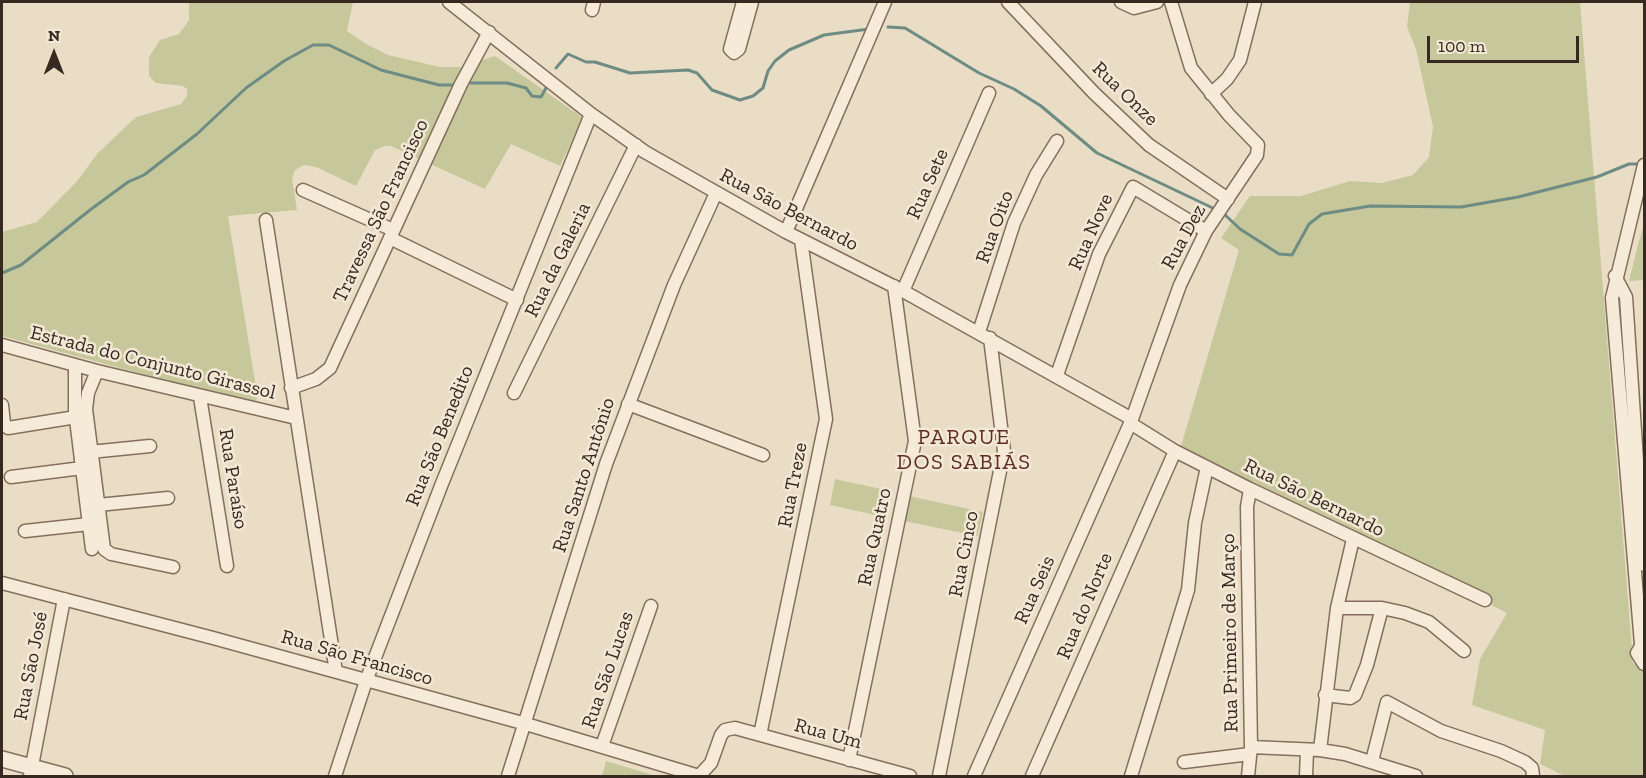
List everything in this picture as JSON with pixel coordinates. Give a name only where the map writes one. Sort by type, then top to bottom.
[{"type":"street","name":"Rua São Bernardo","points":[[449,2],[591,114],[636,145],[716,193],[801,240],[898,288],[1057,375],[1175,451],[1353,539],[1485,600]]},
{"type":"street","points":[[743,2],[730,49],[734,53],[739,49],[752,2]]},
{"type":"street","points":[[786,232],[885,2]]},
{"type":"street","name":"Rua Onze","points":[[1008,2],[1094,93],[1149,145],[1226,203]]},
{"type":"street","points":[[1121,2],[1134,8],[1157,2]]},
{"type":"street","points":[[1171,2],[1191,68],[1211,94],[1227,79],[1240,60],[1255,2]]},
{"type":"street","name":"Travessa São Francisco","points":[[291,388],[316,379],[330,368],[461,84],[489,32]]},
{"type":"street","name":"Rua Sete","points":[[898,288],[989,93]]},
{"type":"street","name":"Rua Dez","points":[[1131,421],[1180,285],[1206,231],[1257,155],[1258,145],[1211,94]]},
{"type":"street","name":"Rua São Benedito","points":[[335,777],[366,681],[441,486],[591,114]]},
{"type":"street","name":"Rua Oito","points":[[984,335],[1014,223],[1036,175],[1057,141]]},
{"type":"street","name":"Rua da Galeria","points":[[514,393],[636,145]]},
{"type":"street","points":[[1644,165],[1615,276],[1612,320],[1643,642],[1636,653],[1644,664]]},
{"type":"street","name":"Rua Nove","points":[[1057,375],[1099,254],[1133,187],[1206,231]]},
{"type":"street","points":[[303,190],[517,300]]},
{"type":"street","name":"Rua Santo Antônio","points":[[508,777],[606,464],[674,285],[716,193]]},
{"type":"street","points":[[266,220],[336,672]]},
{"type":"street","name":"Rua Treze","points":[[760,735],[826,419],[801,240]]},
{"type":"street","points":[[1615,276],[1626,297],[1644,565]]},
{"type":"street","name":"Rua Quatro","points":[[849,760],[915,441],[898,288]]},
{"type":"street","name":"Rua Cinco","points":[[939,777],[1004,451],[984,335]]},
{"type":"street","name":"Estrada do Conjunto Girassol","points":[[2,345],[200,397],[296,418]]},
{"type":"street","points":[[75,365],[76,417],[92,549]]},
{"type":"street","points":[[97,371],[86,401],[90,452],[104,549],[107,552],[173,567]]},
{"type":"street","name":"Rua Paraíso","points":[[200,397],[227,567]]},
{"type":"street","points":[[628,404],[764,454]]},
{"type":"street","points":[[2,405],[4,424],[8,428],[76,417]]},
{"type":"street","name":"Rua Seis","points":[[974,777],[1131,421]]},
{"type":"street","points":[[90,452],[150,446]]},
{"type":"street","name":"Rua do Norte","points":[[1032,777],[1175,451]]},
{"type":"street","points":[[1131,777],[1188,590],[1195,523],[1207,467]]},
{"type":"street","points":[[11,477],[82,468]]},
{"type":"street","name":"Rua Primeiro de Março","points":[[1248,777],[1250,750],[1247,507],[1250,489]]},
{"type":"street","points":[[98,505],[168,498]]},
{"type":"street","points":[[25,531],[89,524]]},
{"type":"street","points":[[1306,777],[1325,695],[1337,608],[1353,539]]},
{"type":"street","name":"Rua São Francisco","points":[[2,583],[526,724],[699,777],[711,763],[721,735],[725,730],[735,728]]},
{"type":"street","name":"Rua São José","points":[[31,772],[64,599]]},
{"type":"street","name":"Rua São Lucas","points":[[602,746],[651,606]]},
{"type":"street","points":[[1337,608],[1383,608],[1429,622],[1464,651]]},
{"type":"street","points":[[1325,695],[1350,698],[1355,695],[1367,665],[1383,608]]},
{"type":"street","points":[[1372,761],[1387,702],[1441,731],[1502,751],[1525,762],[1532,768],[1533,776]]},
{"type":"street","name":"Rua Um","points":[[735,728],[910,777]]},
{"type":"street","points":[[1184,762],[1250,750],[1313,750],[1372,761],[1416,777]]},
{"type":"street","points":[[2,759],[31,772],[65,777]]},
{"type":"green space","points":[[189,2],[353,2],[347,31],[366,44],[388,55],[440,67],[461,67],[495,56],[583,118],[560,166],[511,144],[485,189],[391,146],[385,146],[375,150],[356,186],[316,167],[304,165],[295,170],[292,178],[297,210],[228,216],[257,393],[256,405],[2,336],[2,232],[37,222],[78,180],[97,154],[136,117],[181,104],[187,96],[187,89],[183,86],[156,83],[149,76],[149,57],[160,40],[179,34],[189,20]]},
{"type":"green space","points":[[1410,2],[1580,2],[1633,663],[1644,668],[1644,776],[1565,776],[1540,764],[1545,730],[1472,705],[1480,659],[1507,613],[1181,446],[1239,250],[1221,238],[1250,196],[1301,196],[1350,181],[1382,183],[1413,175],[1429,157],[1433,127],[1416,49],[1407,27]]},
{"type":"green space","points":[[1644,224],[1644,280],[1629,281],[1639,241]]},
{"type":"green space","points":[[835,479],[881,489],[875,515],[830,505]]},
{"type":"green space","points":[[909,496],[983,512],[978,536],[904,521]]},
{"type":"green space","points":[[606,761],[656,776],[602,776]]},
{"type":"waterway","points":[[888,27],[905,28],[979,73],[1014,89],[1041,106],[1097,153],[1217,210]]},
{"type":"waterway","points":[[556,68],[568,54],[586,62],[595,62],[630,73],[688,70],[697,73],[712,90],[740,100],[753,96],[763,88],[768,71],[775,61],[789,50],[824,35],[869,29]]},
{"type":"waterway","points":[[2,273],[21,265],[128,182],[144,175],[197,134],[246,88],[284,61],[313,45],[329,45],[381,70],[439,85],[452,85]]},
{"type":"waterway","points":[[471,83],[507,83],[526,88],[532,96],[541,97],[546,88]]},
{"type":"waterway","points":[[1223,213],[1240,229],[1279,254],[1292,255],[1309,224],[1322,214],[1370,206],[1461,207],[1518,197],[1597,177],[1629,164],[1640,164]]},
{"type":"district","name":"PARQUE DOS SABIÁS","points":[[964,450]]}]
